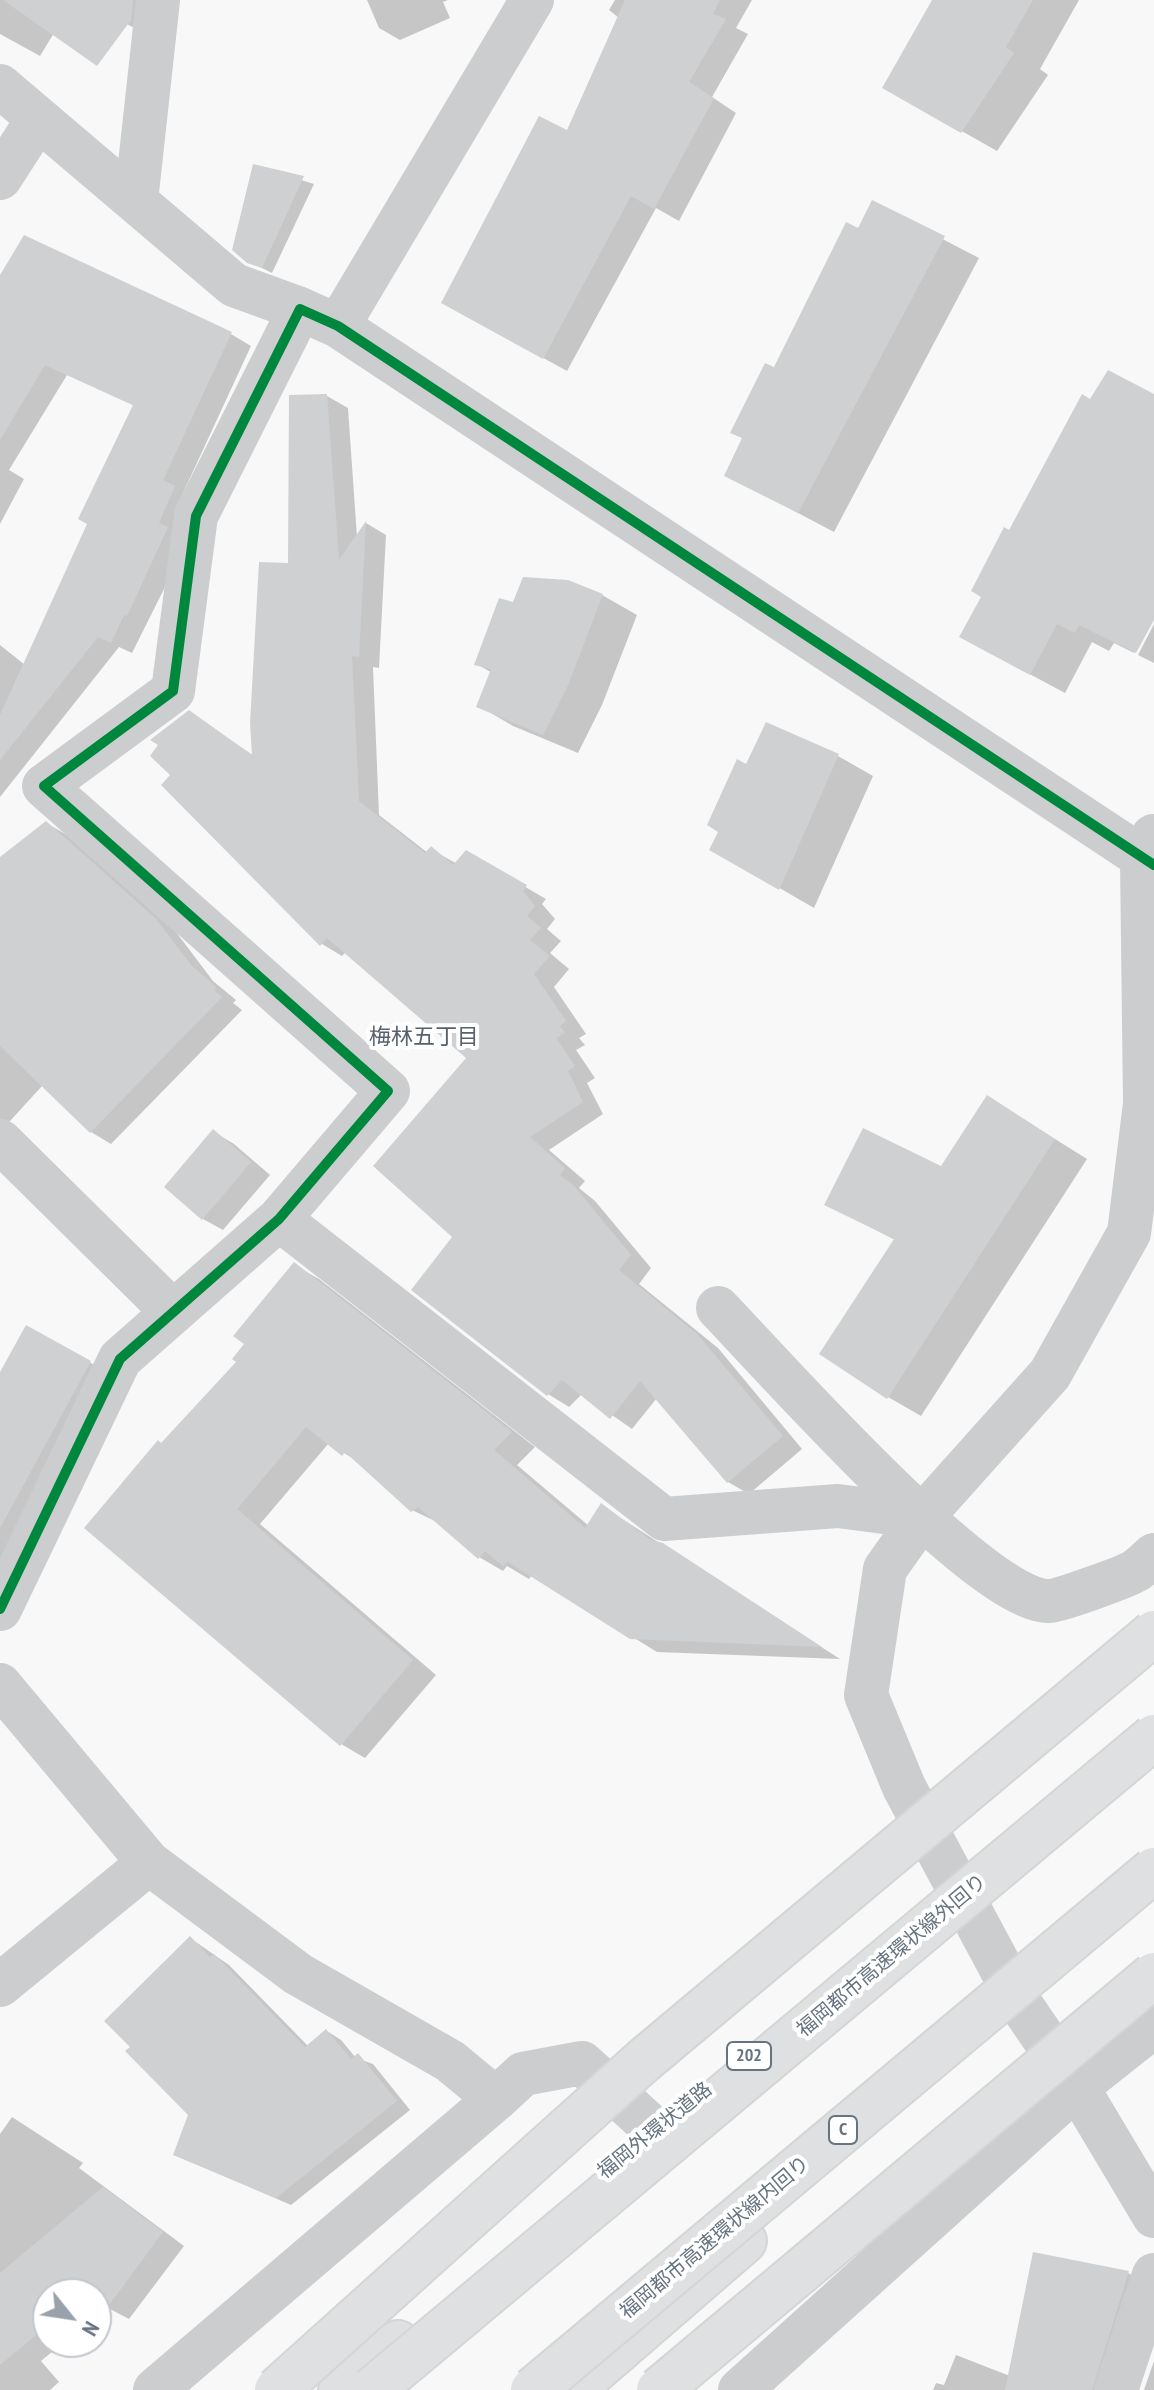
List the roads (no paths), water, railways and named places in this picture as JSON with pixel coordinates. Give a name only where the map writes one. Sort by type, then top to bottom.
[{"type":"highway","points":[[277,2390],[643,2061],[1154,1633]]},
{"type":"highway","name":"福岡外環状道路","points":[[341,2390],[655,2130],[958,1892],[1154,1719]]},
{"type":"highway","name":"福岡都市高速環状線外回り","points":[[372,2390],[1154,1737]]},
{"type":"highway","name":"福岡都市高速環状線内回り","points":[[533,2390],[1154,1870]]},
{"type":"highway","points":[[572,2390],[1154,1886]]},
{"type":"highway","points":[[659,2390],[1154,1975]]},
{"type":"street","points":[[136,201],[158,0]]},
{"type":"street","points":[[0,1609],[120,1359],[279,1219],[388,1091],[44,786],[173,691],[196,516],[319,318],[532,0]]},
{"type":"street","points":[[0,86],[234,285],[319,318],[1150,853],[1145,1104],[1129,1233],[1050,1374],[922,1517],[885,1569],[866,1695],[904,1787],[958,1892],[1019,2002],[1077,2087],[1154,2216]]},
{"type":"street","points":[[0,178],[38,119]]},
{"type":"street","points":[[0,1141],[172,1311]]},
{"type":"street","points":[[279,1219],[664,1519],[838,1506],[922,1517]]},
{"type":"street","points":[[718,1308],[922,1517],[1002,1585],[1048,1602],[1136,1571],[1154,1555]]},
{"type":"street","points":[[0,1685],[149,1863],[298,1974],[450,2061],[496,2099]]},
{"type":"street","points":[[0,1985],[149,1863]]},
{"type":"street","points":[[740,2390],[1077,2087],[1154,2026]]},
{"type":"street","points":[[155,2390],[523,2074],[582,2063],[655,2130]]},
{"type":"street","points":[[1116,2390],[1154,2275]]},
{"type":"district","name":"梅林五丁目","points":[[424,1038]]}]
